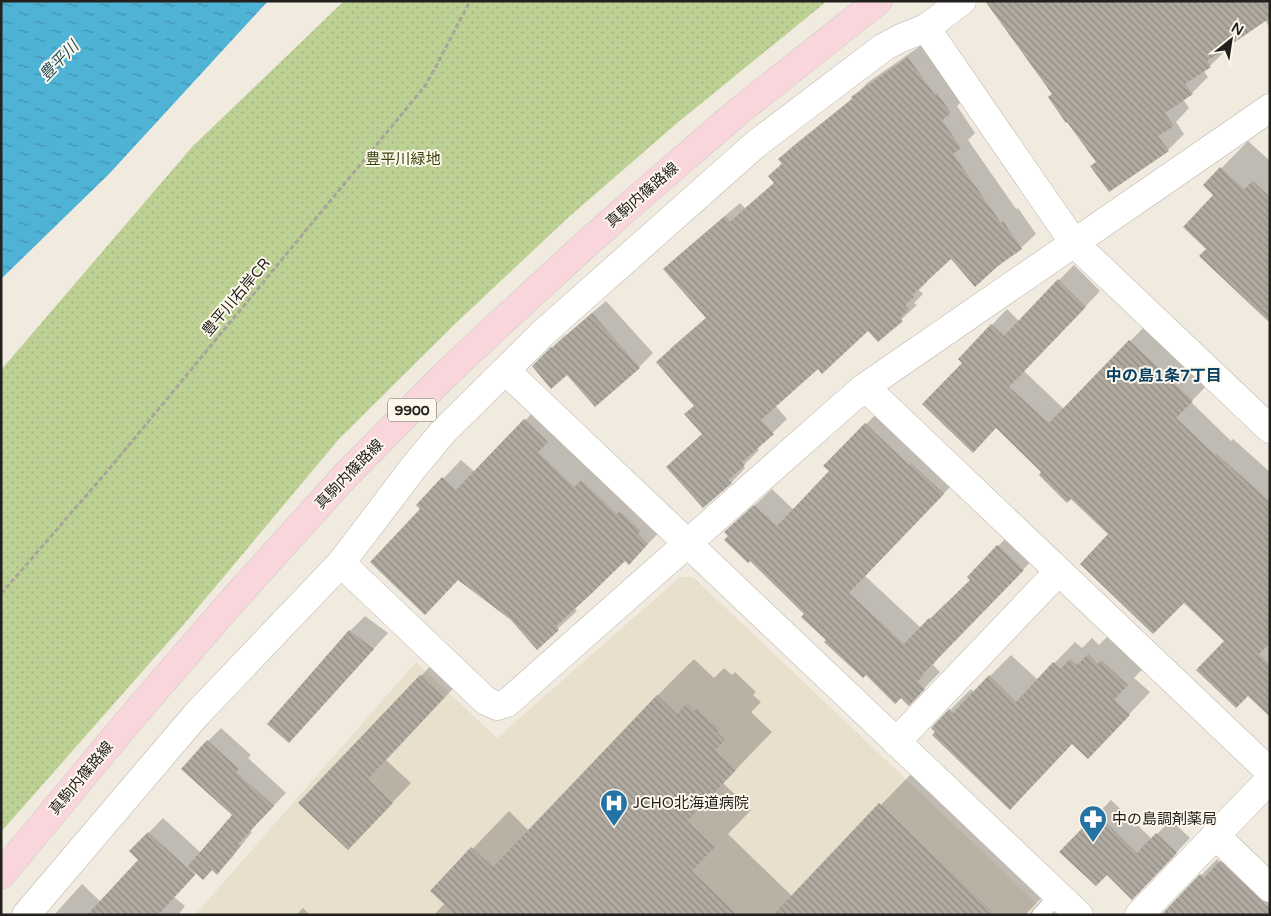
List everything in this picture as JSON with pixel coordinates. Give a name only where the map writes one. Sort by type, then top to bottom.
[{"type":"main road","name":"真駒内篠路線","points":[[1,875],[126,724],[226,608],[345,476],[444,376],[518,306],[653,185],[739,111],[878,1]]},
{"type":"street","points":[[26,915],[196,715],[341,563],[442,433],[543,333],[757,143],[884,47],[926,28],[962,1]]},
{"type":"street","points":[[926,28],[1074,243],[1265,415]]},
{"type":"street","points":[[341,563],[486,701],[497,706],[508,703],[865,388],[1270,108]]},
{"type":"street","points":[[506,371],[1079,915]]},
{"type":"street","points":[[865,388],[1270,772]]},
{"type":"street","points":[[896,742],[1058,572]]},
{"type":"street","points":[[1140,915],[1270,779]]},
{"type":"street","points":[[1215,835],[1270,888]]},
{"type":"lane","points":[[1040,915],[1058,895]]},
{"type":"path","name":"豊平川右岸CR","points":[[1,594],[116,460],[425,86],[470,1]]},
{"type":"shaded area","name":"JCHO北海道病院","points":[[680,577],[693,577],[1049,915],[195,915],[416,662],[497,738]]},
{"type":"green space","name":"豊平川緑地","points":[[344,1],[827,1],[676,124],[571,215],[456,323],[339,439],[185,623],[1,832],[1,370],[192,147]]},
{"type":"water","name":"豊平川","points":[[1,1],[268,1],[109,174],[1,279]]},
{"type":"building","points":[[985,1],[1270,1],[1270,18],[1207,61],[1211,67],[1185,84],[1193,94],[1165,113],[1174,126],[1158,136],[1169,151],[1109,192],[1090,166],[1096,162],[1048,97],[1052,94]]},
{"type":"building","points":[[908,57],[935,95],[937,93],[951,113],[942,120],[961,148],[953,154],[1001,223],[1003,221],[1022,249],[998,266],[975,287],[951,259],[912,295],[914,297],[905,305],[909,309],[900,318],[903,321],[878,342],[868,331],[822,374],[818,369],[761,420],[774,434],[742,462],[745,465],[728,480],[732,483],[703,508],[666,467],[702,434],[684,414],[694,406],[656,362],[706,318],[663,269],[725,216],[730,222],[774,183],[768,176],[782,164],[778,159],[852,99],[851,97]]},
{"type":"building","points":[[1220,167],[1244,189],[1253,181],[1270,197],[1270,323],[1199,256],[1206,249],[1183,227],[1213,195],[1203,185]]},
{"type":"building","points":[[1058,279],[1086,307],[1009,387],[1049,423],[1129,340],[1193,401],[1176,418],[1215,455],[1217,454],[1270,502],[1270,643],[1259,654],[1270,665],[1270,717],[1248,696],[1236,708],[1196,670],[1224,641],[1184,603],[1153,634],[1080,564],[1108,534],[1071,499],[1067,503],[1039,475],[1041,472],[996,428],[973,453],[922,404],[962,363],[958,359],[991,324],[1004,336]]},
{"type":"building","points":[[592,313],[640,368],[595,407],[567,375],[551,389],[532,366],[551,347]]},
{"type":"building","points":[[524,419],[548,442],[538,452],[574,487],[581,480],[617,514],[620,511],[641,531],[638,534],[648,544],[629,565],[625,561],[556,626],[559,630],[537,650],[511,620],[458,580],[425,615],[370,562],[420,509],[416,505],[442,477],[456,490]]},
{"type":"building","points":[[865,423],[909,465],[911,463],[944,494],[849,593],[904,644],[970,580],[967,577],[997,545],[1024,570],[922,675],[917,682],[925,689],[909,706],[901,698],[895,704],[866,675],[863,678],[824,642],[826,640],[801,617],[804,614],[750,561],[748,563],[724,540],[728,536],[724,532],[754,505],[777,526],[829,471],[823,466]]},
{"type":"building","points":[[349,630],[374,649],[289,743],[267,724]]},
{"type":"building","points":[[1088,654],[1098,664],[1101,660],[1128,685],[1114,700],[1130,715],[1088,759],[1072,744],[1010,810],[932,735],[935,732],[931,728],[949,709],[953,713],[989,675],[1016,702],[1053,662],[1060,669],[1070,659],[1077,665]]},
{"type":"building","points":[[420,675],[444,698],[368,779],[393,803],[348,850],[298,803]]},
{"type":"building","points":[[657,695],[677,714],[687,703],[694,711],[697,708],[720,729],[717,732],[725,740],[715,750],[736,770],[687,821],[715,847],[692,871],[737,915],[456,915],[430,891],[471,847],[493,867]]},
{"type":"building","points":[[207,740],[239,769],[236,772],[274,806],[238,844],[240,846],[217,875],[212,870],[203,880],[188,866],[232,815],[181,769]]},
{"type":"building","points":[[879,803],[996,915],[773,915]]},
{"type":"building","points":[[1097,813],[1137,853],[1156,833],[1177,853],[1132,900],[1107,875],[1096,886],[1059,852]]},
{"type":"building","points":[[148,832],[195,875],[158,915],[87,915],[138,860],[129,851]]},
{"type":"building","points":[[1220,861],[1270,909],[1270,915],[1161,915],[1200,874],[1204,878]]},
{"type":"place","name":"JCHO北海道病院","points":[[614,827]]},
{"type":"place","name":"中の島調剤薬局","points":[[1093,843]]},
{"type":"district","name":"中の島1条7丁目","points":[[1164,376]]}]
